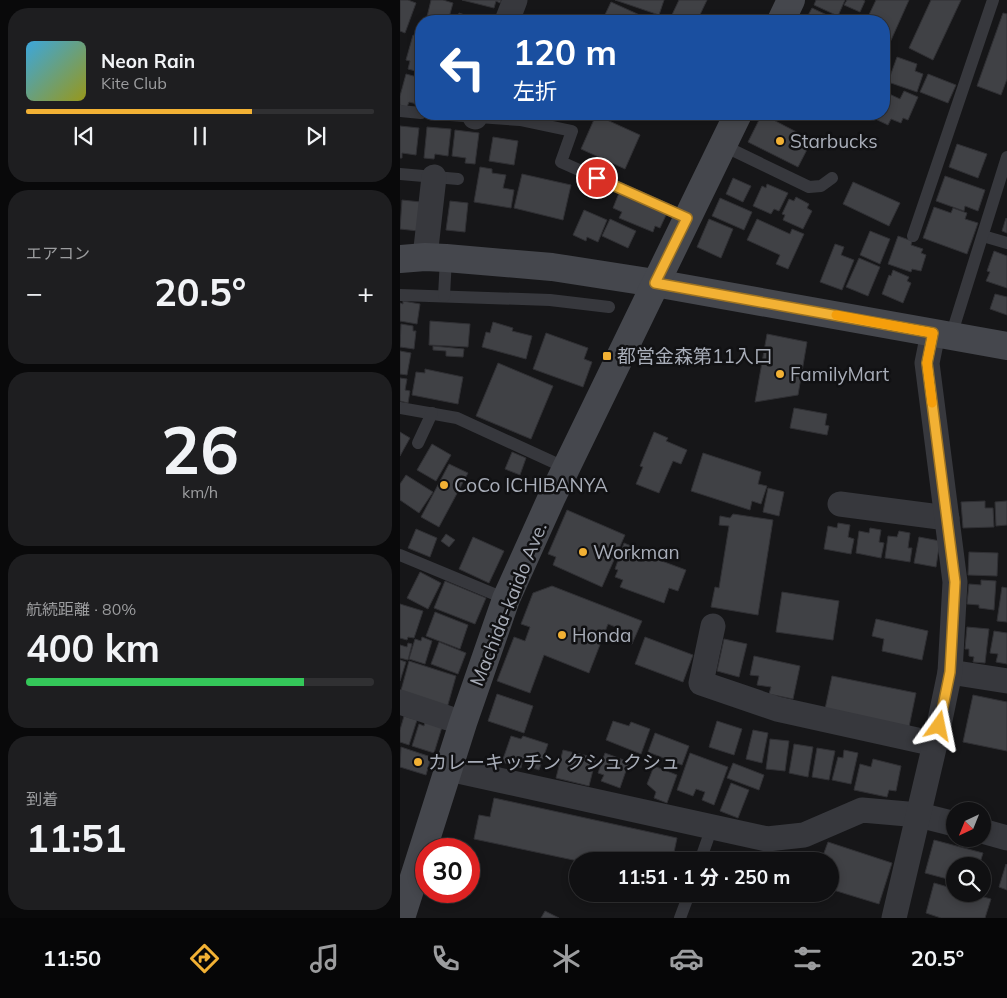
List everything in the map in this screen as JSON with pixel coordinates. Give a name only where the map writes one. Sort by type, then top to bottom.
[{"type":"main road","points":[[784,15],[791,0]]},
{"type":"main road","name":"Machida-kaido Ave.","points":[[401,918],[463,723],[506,599],[566,468],[735,120]]},
{"type":"main road","points":[[424,258],[552,267],[655,283],[1007,346]]},
{"type":"street","points":[[509,15],[514,0]]},
{"type":"street","points":[[424,258],[446,178]]},
{"type":"street","points":[[894,918],[919,815],[950,672],[955,582],[927,363],[942,334]]},
{"type":"street","points":[[840,504],[947,518]]},
{"type":"street","points":[[713,626],[701,683],[777,709],[935,744]]},
{"type":"street","points":[[950,672],[1007,681]]},
{"type":"street","points":[[400,702],[463,723]]},
{"type":"street","points":[[449,769],[767,840],[804,835],[862,810],[919,815],[946,822]]},
{"type":"street","points":[[991,834],[1007,838]]},
{"type":"lane","points":[[912,236],[993,0]]},
{"type":"lane","points":[[400,111],[415,112]]},
{"type":"lane","points":[[520,120],[572,131],[561,162],[687,218]]},
{"type":"lane","points":[[722,145],[809,187],[821,186],[832,178]]},
{"type":"lane","points":[[942,334],[983,236],[1007,158]]},
{"type":"lane","points":[[400,174],[446,178]]},
{"type":"lane","points":[[983,236],[1007,243]]},
{"type":"lane","points":[[424,258],[444,296]]},
{"type":"lane","points":[[400,295],[550,300],[608,307]]},
{"type":"lane","points":[[400,408],[457,418],[566,468]]},
{"type":"lane","points":[[418,443],[432,413]]},
{"type":"lane","points":[[400,555],[506,599]]},
{"type":"lane","points":[[703,852],[712,827]]},
{"type":"lane","points":[[680,918],[686,902]]},
{"type":"building","points":[[400,0],[416,3],[405,33],[400,31]]},
{"type":"building","points":[[431,0],[443,0],[453,3],[450,15],[427,15]]},
{"type":"building","points":[[462,0],[501,0],[500,3],[496,1],[494,8]]},
{"type":"building","points":[[615,0],[664,0],[659,15]]},
{"type":"building","points":[[679,0],[707,0],[700,15],[672,15]]},
{"type":"building","points":[[816,0],[845,0],[838,15],[814,5]]},
{"type":"building","points":[[847,0],[865,1],[860,12],[844,5]]},
{"type":"building","points":[[876,0],[909,0],[890,43],[890,15],[869,15]]},
{"type":"building","points":[[931,0],[961,0],[933,60],[909,48]]},
{"type":"building","points":[[611,2],[640,15],[605,15]]},
{"type":"building","points":[[812,8],[827,15],[808,15]]},
{"type":"building","points":[[1003,13],[1007,14],[1007,79],[1001,95],[977,86]]},
{"type":"building","points":[[413,35],[415,36],[415,71],[408,69],[410,61],[406,60]]},
{"type":"building","points":[[897,57],[917,64],[915,71],[923,74],[917,92],[890,83],[890,76]]},
{"type":"building","points":[[406,74],[415,76],[415,104],[409,102],[407,107],[400,105],[400,96]]},
{"type":"building","points":[[928,74],[956,85],[948,103],[920,92]]},
{"type":"building","points":[[904,91],[918,97],[908,120],[903,118],[901,123],[891,119],[888,125],[877,120],[890,120],[890,94],[900,99]]},
{"type":"building","points":[[594,120],[607,120],[640,135],[625,169],[581,149]]},
{"type":"building","name":"Starbucks","points":[[759,120],[774,120],[812,140],[798,167],[748,142]]},
{"type":"building","points":[[400,126],[419,128],[416,155],[402,153],[402,158],[400,158]]},
{"type":"building","points":[[427,127],[451,129],[448,156],[435,154],[434,159],[424,158]]},
{"type":"building","points":[[455,130],[479,133],[475,164],[465,163],[466,158],[452,156]]},
{"type":"building","points":[[493,137],[518,141],[514,165],[489,161]]},
{"type":"building","points":[[957,144],[987,154],[978,178],[949,167]]},
{"type":"building","points":[[480,167],[492,169],[492,173],[506,175],[503,188],[514,190],[511,208],[474,202]]},
{"type":"building","points":[[522,174],[571,185],[563,220],[514,208]]},
{"type":"building","points":[[945,176],[985,190],[978,211],[965,206],[964,211],[936,201]]},
{"type":"building","points":[[733,178],[751,186],[743,202],[726,194]]},
{"type":"building","points":[[853,182],[900,203],[889,226],[843,204]]},
{"type":"building","points":[[767,184],[788,193],[779,211],[774,209],[771,214],[753,206],[762,186],[766,188]]},
{"type":"building","points":[[619,193],[667,213],[660,228],[655,226],[653,232],[619,218],[622,212],[613,208]]},
{"type":"building","points":[[796,197],[809,204],[807,208],[812,211],[803,229],[783,220],[785,215],[782,214],[789,199],[794,201]]},
{"type":"building","points":[[720,198],[752,212],[744,230],[712,216]]},
{"type":"building","points":[[402,200],[421,202],[418,231],[400,229]]},
{"type":"building","points":[[450,201],[468,203],[465,232],[446,230]]},
{"type":"building","points":[[934,207],[951,213],[953,208],[967,213],[965,219],[978,223],[967,254],[923,238]]},
{"type":"building","points":[[584,210],[607,220],[598,242],[587,237],[586,241],[573,235]]},
{"type":"building","points":[[610,219],[636,231],[628,248],[602,236]]},
{"type":"building","points":[[709,219],[733,229],[721,258],[697,247]]},
{"type":"building","points":[[757,219],[790,234],[792,229],[804,234],[788,269],[776,264],[780,255],[747,240]]},
{"type":"building","points":[[1007,219],[1007,233],[1002,231]]},
{"type":"building","points":[[870,231],[890,239],[880,264],[860,255]]},
{"type":"building","points":[[898,236],[912,241],[911,245],[923,249],[921,253],[926,255],[921,271],[912,269],[911,272],[888,264]]},
{"type":"building","points":[[835,244],[844,247],[841,255],[854,260],[842,290],[820,282]]},
{"type":"building","points":[[994,251],[1007,256],[1007,288],[986,281],[990,272],[987,271]]},
{"type":"building","points":[[859,258],[880,267],[868,296],[846,287]]},
{"type":"building","points":[[893,270],[909,277],[907,281],[911,283],[903,303],[882,294],[889,275],[891,276]]},
{"type":"building","points":[[995,294],[1007,297],[1007,315],[990,309]]},
{"type":"building","points":[[403,301],[420,304],[417,324],[400,321],[400,303],[403,304]]},
{"type":"building","points":[[430,321],[470,324],[468,347],[429,345]]},
{"type":"building","points":[[493,322],[513,328],[512,331],[532,336],[526,359],[482,347],[486,332],[490,333]]},
{"type":"building","points":[[401,324],[413,326],[413,331],[416,331],[414,349],[400,347]]},
{"type":"building","points":[[546,333],[588,348],[584,359],[592,362],[583,387],[533,369]]},
{"type":"building","points":[[767,334],[807,342],[798,395],[755,402]]},
{"type":"building","points":[[433,346],[464,349],[463,357],[446,356],[446,351],[433,350]]},
{"type":"building","points":[[400,351],[411,353],[407,375],[400,374]]},
{"type":"building","points":[[498,363],[553,386],[531,439],[476,416]]},
{"type":"building","points":[[425,369],[463,377],[458,404],[412,395],[416,372],[425,373]]},
{"type":"building","points":[[400,378],[407,379],[405,390],[410,391],[408,403],[400,401]]},
{"type":"building","points":[[794,408],[827,414],[825,425],[829,426],[827,435],[790,428]]},
{"type":"building","points":[[400,432],[410,438],[400,456]]},
{"type":"building","points":[[654,432],[668,438],[666,441],[687,450],[681,464],[673,461],[659,493],[636,484],[643,467],[640,466]]},
{"type":"building","points":[[432,444],[451,455],[436,481],[417,470]]},
{"type":"building","points":[[512,452],[526,458],[520,475],[505,469]]},
{"type":"building","points":[[703,453],[761,472],[758,484],[767,486],[761,504],[752,501],[750,510],[691,491]]},
{"type":"building","points":[[449,464],[468,473],[439,527],[421,517]]},
{"type":"building","points":[[406,475],[433,492],[419,513],[400,500],[400,484]]},
{"type":"building","points":[[768,488],[784,492],[779,516],[763,512]]},
{"type":"building","points":[[985,501],[985,508],[993,508],[994,527],[963,528],[961,502]]},
{"type":"building","points":[[1007,501],[1007,525],[996,526],[995,502]]},
{"type":"building","points":[[567,510],[625,535],[602,587],[553,565],[556,557],[548,554]]},
{"type":"building","points":[[733,514],[773,520],[758,615],[711,607],[715,587],[719,588],[729,526],[719,525],[720,516],[730,518]]},
{"type":"building","points":[[838,523],[850,525],[848,537],[854,539],[851,554],[824,549],[828,526],[837,528]]},
{"type":"building","points":[[870,528],[881,530],[879,542],[884,543],[881,558],[856,553],[859,531],[869,533]]},
{"type":"building","points":[[416,529],[437,538],[430,557],[408,548]]},
{"type":"building","points":[[899,531],[910,533],[908,548],[912,548],[910,562],[885,558],[888,536],[897,537]]},
{"type":"building","points":[[446,534],[455,540],[449,547],[441,541]]},
{"type":"building","points":[[473,537],[504,551],[489,583],[459,569]]},
{"type":"building","points":[[919,537],[940,541],[936,567],[914,563]]},
{"type":"building","points":[[624,543],[641,550],[640,553],[686,570],[678,591],[669,588],[664,603],[620,587],[623,580],[615,577],[618,570],[615,569]]},
{"type":"building","points":[[969,552],[998,553],[997,576],[968,575]]},
{"type":"building","points":[[420,572],[441,583],[428,609],[407,598]]},
{"type":"building","points":[[981,580],[996,581],[994,610],[979,608],[979,605],[967,604],[969,584],[981,585]]},
{"type":"building","points":[[445,581],[486,598],[475,624],[434,608]]},
{"type":"building","points":[[552,586],[642,621],[632,644],[619,639],[623,630],[608,624],[589,673],[544,655],[530,693],[497,681],[514,637],[525,641],[530,627],[521,624],[533,593]]},
{"type":"building","points":[[1002,587],[1007,588],[1007,622],[997,621]]},
{"type":"building","points":[[782,592],[839,601],[833,640],[776,632]]},
{"type":"building","points":[[400,604],[423,611],[414,638],[408,637],[407,640],[400,638]]},
{"type":"building","points":[[435,612],[468,625],[460,649],[426,636]]},
{"type":"building","points":[[876,619],[928,631],[922,660],[882,651],[884,639],[872,636]]},
{"type":"building","points":[[967,627],[989,629],[985,663],[973,662],[974,657],[969,656],[969,649],[965,649]]},
{"type":"building","points":[[994,631],[1007,633],[1007,664],[996,662],[998,654],[990,653]]},
{"type":"building","points":[[422,637],[432,641],[425,664],[409,659],[415,639],[421,641]]},
{"type":"building","points":[[645,637],[693,655],[683,682],[635,664]]},
{"type":"building","points":[[724,639],[747,644],[739,677],[717,671]]},
{"type":"building","points":[[439,642],[466,653],[458,674],[431,664]]},
{"type":"building","points":[[408,643],[412,644],[408,660],[400,658],[400,645],[407,647]]},
{"type":"building","points":[[754,656],[800,666],[793,699],[769,694],[771,687],[757,685],[759,676],[750,675]]},
{"type":"building","points":[[400,660],[406,662],[400,681]]},
{"type":"building","points":[[409,661],[456,676],[447,708],[400,694]]},
{"type":"building","points":[[832,676],[916,693],[909,727],[825,709]]},
{"type":"building","points":[[497,694],[533,706],[524,733],[488,721]]},
{"type":"building","points":[[973,695],[1007,702],[1007,751],[963,742]]},
{"type":"building","points":[[404,716],[417,720],[409,745],[400,742],[400,730]]},
{"type":"building","points":[[613,721],[629,726],[631,722],[650,729],[641,754],[606,740]]},
{"type":"building","points":[[717,721],[742,729],[734,755],[709,747]]},
{"type":"building","points":[[425,722],[442,727],[434,753],[412,746],[419,724],[424,726]]},
{"type":"building","points":[[753,730],[768,733],[762,763],[746,759]]},
{"type":"building","points":[[655,733],[689,746],[682,765],[648,752]]},
{"type":"building","points":[[511,736],[521,739],[523,736],[548,744],[539,770],[528,766],[529,761],[523,759],[521,768],[502,762]]},
{"type":"building","points":[[770,739],[789,741],[785,771],[766,769]]},
{"type":"building","points":[[794,744],[813,747],[808,777],[789,773]]},
{"type":"building","points":[[401,747],[431,757],[426,775],[400,767]]},
{"type":"building","points":[[817,748],[835,751],[829,780],[812,777]]},
{"type":"building","points":[[563,750],[596,758],[589,786],[556,778]]},
{"type":"building","points":[[844,750],[858,753],[851,784],[832,780],[838,757],[843,758]]},
{"type":"building","points":[[605,753],[629,762],[620,788],[601,781],[604,775],[598,773]]},
{"type":"building","points":[[690,753],[728,767],[714,805],[702,800],[705,792],[696,789],[693,796],[677,790]]},
{"type":"building","points":[[873,759],[901,766],[896,791],[889,790],[887,797],[854,790],[860,764],[871,767]]},
{"type":"building","points":[[733,763],[764,775],[759,790],[727,778]]},
{"type":"building","points":[[654,766],[677,775],[667,803],[654,798],[656,792],[647,784]]},
{"type":"building","points":[[731,783],[749,790],[738,818],[720,811]]},
{"type":"building","points":[[494,798],[677,838],[674,852],[569,852],[569,859],[474,838],[479,815],[490,817]]},
{"type":"building","points":[[934,840],[946,843],[946,848],[964,848],[983,853],[982,857],[946,857],[946,879],[925,873]]},
{"type":"building","points":[[828,842],[892,863],[879,904],[839,892],[839,852],[824,852]]},
{"type":"building","points":[[1007,865],[1007,890],[999,887]]},
{"type":"building","points":[[934,883],[946,886],[946,902],[990,902],[985,918],[941,918],[926,913]]},
{"type":"building","points":[[545,911],[559,918],[541,918]]},
{"type":"slow traffic","points":[[836,315],[933,333],[927,363],[932,403]]},
{"type":"place","name":"Starbucks","points":[[780,141]]},
{"type":"place","name":"都営金森第11入口","points":[[607,356]]},
{"type":"place","name":"FamilyMart","points":[[780,374]]},
{"type":"place","name":"CoCo ICHIBANYA","points":[[444,485]]},
{"type":"place","name":"Workman","points":[[583,552]]},
{"type":"place","name":"Honda","points":[[562,635]]},
{"type":"place","name":"カレーキッチン クシュクシュ","points":[[418,762]]},
{"type":"route","points":[[597,178],[687,218],[655,283],[933,333],[927,363],[955,582],[950,672],[939,726]]}]
